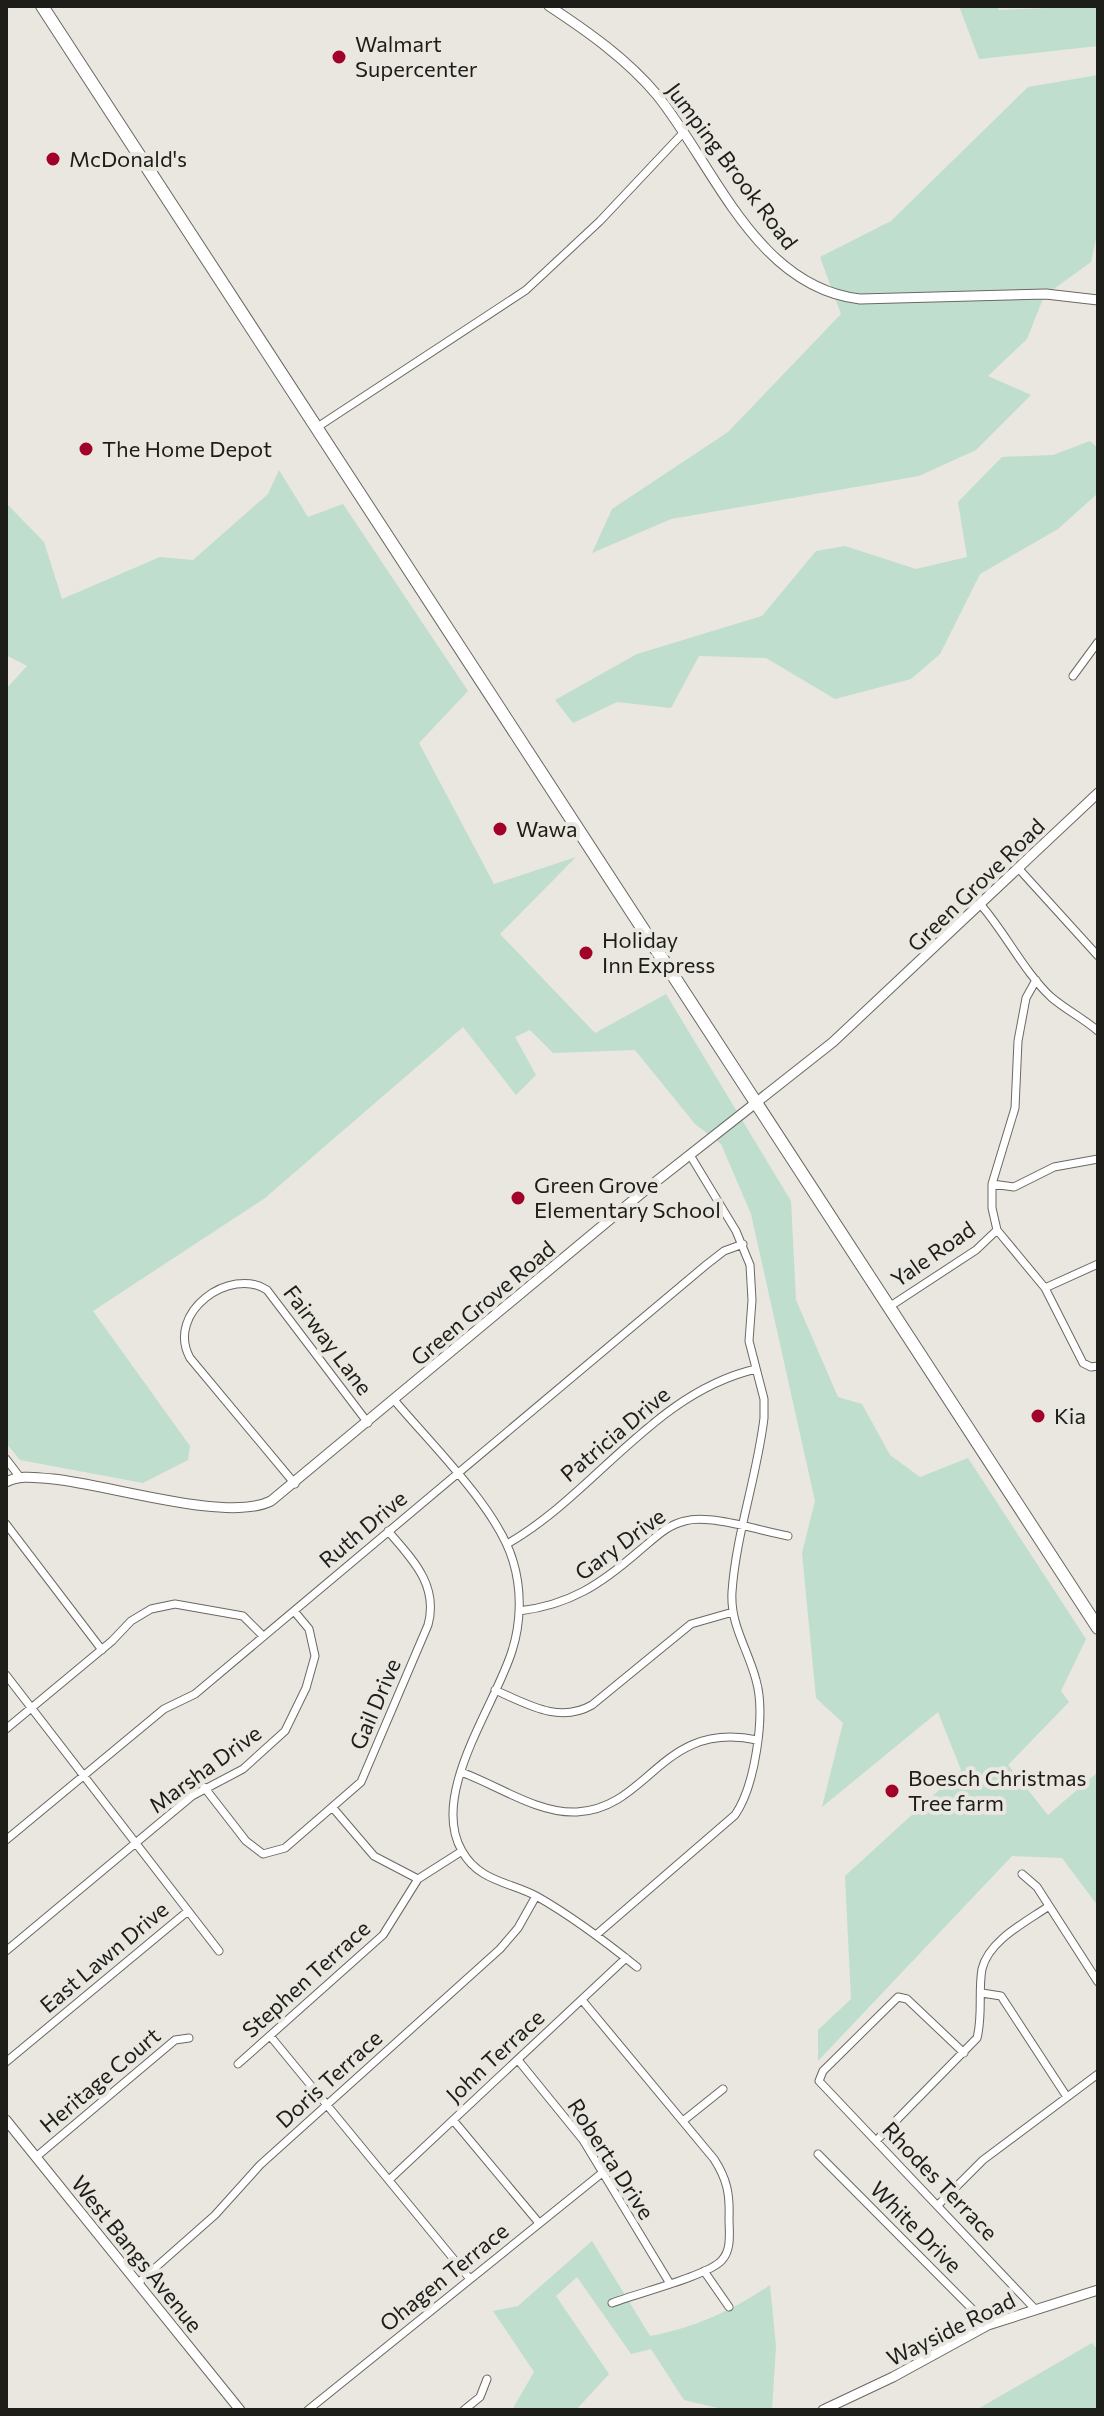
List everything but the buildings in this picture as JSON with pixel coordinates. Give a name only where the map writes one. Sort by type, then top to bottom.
[{"type":"highway","points":[[42,6],[1098,1628]]},
{"type":"street","name":"Jumping Brook Road","points":[[549,6],[641,77],[771,254],[796,276],[821,290],[841,297],[879,299],[1046,294],[1098,300]]},
{"type":"street","points":[[316,428],[526,290],[600,221],[683,133]]},
{"type":"street","points":[[1073,676],[1098,642]]},
{"type":"street","name":"Green Grove Road","points":[[6,1482],[19,1476],[77,1481],[243,1508],[262,1505],[295,1484],[690,1155],[833,1042],[1098,793]]},
{"type":"street","points":[[1019,869],[1098,956]]},
{"type":"street","points":[[981,905],[1007,935],[1036,980],[1052,997],[1098,1031]]},
{"type":"street","points":[[1036,980],[1026,998],[1018,1041],[1013,1121],[992,1184],[997,1230],[1045,1288],[1085,1366],[1095,1367]]},
{"type":"street","points":[[596,1935],[735,1815],[747,1791],[757,1740],[758,1687],[733,1612],[734,1580],[764,1418],[764,1399],[749,1341],[752,1284],[743,1244],[690,1155]]},
{"type":"street","points":[[992,1184],[1014,1187],[1054,1167],[1098,1159]]},
{"type":"street","name":"Yale Road","points":[[889,1307],[976,1250],[997,1230]]},
{"type":"street","name":"Ruth Drive","points":[[6,1840],[164,1709],[195,1694],[706,1265],[724,1251],[743,1244]]},
{"type":"street","points":[[1045,1288],[1098,1264]]},
{"type":"street","name":"Fairway Lane","points":[[295,1484],[190,1358],[185,1348],[183,1326],[194,1307],[235,1282],[258,1284],[274,1297],[368,1423]]},
{"type":"street","name":"Patricia Drive","points":[[507,1544],[692,1394],[728,1376],[756,1369]]},
{"type":"street","points":[[395,1401],[489,1514],[507,1544],[517,1580],[519,1611],[512,1650],[461,1772],[452,1813],[462,1851],[490,1878],[536,1896],[596,1935],[637,1967]]},
{"type":"street","points":[[6,1459],[19,1476]]},
{"type":"street","name":"Gary Drive","points":[[519,1611],[556,1605],[588,1591],[663,1531],[680,1522],[702,1520],[788,1536]]},
{"type":"street","points":[[6,1524],[102,1650]]},
{"type":"street","name":"Gail Drive","points":[[204,1787],[246,1841],[263,1854],[285,1848],[333,1808],[365,1775],[430,1618],[431,1599],[425,1578],[388,1531]]},
{"type":"street","points":[[6,1729],[102,1650],[136,1617],[165,1605],[243,1616],[263,1636]]},
{"type":"street","name":"Marsha Drive","points":[[6,1951],[204,1787],[243,1769],[280,1738],[290,1723],[315,1656],[309,1629],[294,1611]]},
{"type":"street","points":[[495,1690],[552,1713],[580,1711],[691,1624],[733,1612]]},
{"type":"street","points":[[6,1675],[219,1951]]},
{"type":"street","points":[[461,1772],[544,1807],[575,1812],[612,1802],[672,1754],[701,1740],[735,1736],[757,1740]]},
{"type":"street","points":[[333,1808],[374,1856],[418,1879]]},
{"type":"street","name":"Stephen Terrace","points":[[238,2064],[383,1935],[418,1879],[462,1851]]},
{"type":"street","points":[[1022,1874],[1037,1887],[1098,1982]]},
{"type":"street","name":"Doris Terrace","points":[[138,2283],[204,2225],[260,2165],[500,1949],[518,1928],[536,1896]]},
{"type":"street","points":[[876,2141],[977,2038],[982,2018],[982,1970],[988,1953],[1049,1906]]},
{"type":"street","name":"East Lawn Drive","points":[[6,2062],[188,1911]]},
{"type":"street","name":"John Terrace","points":[[389,2180],[626,1958]]},
{"type":"street","points":[[982,1993],[1001,1996],[1067,2097]]},
{"type":"street","name":"Rhodes Terrace","points":[[964,2053],[907,1999],[898,1997],[823,2071],[819,2081],[1034,2308]]},
{"type":"street","points":[[582,2000],[723,2172],[729,2189],[729,2246],[722,2260],[704,2271],[612,2303]]},
{"type":"street","points":[[271,2037],[470,2279]]},
{"type":"street","name":"Heritage Court","points":[[36,2157],[175,2040],[189,2038]]},
{"type":"street","name":"Roberta Drive","points":[[518,2060],[577,2131],[669,2282]]},
{"type":"street","points":[[938,2205],[983,2160],[1098,2074]]},
{"type":"street","points":[[683,2121],[723,2089]]},
{"type":"street","name":"West Bangs Avenue","points":[[6,2120],[240,2410]]},
{"type":"street","points":[[453,2120],[539,2223]]},
{"type":"street","name":"White Drive","points":[[818,2154],[988,2325]]},
{"type":"street","name":"Ohagen Terrace","points":[[308,2410],[602,2173]]},
{"type":"street","points":[[704,2271],[729,2307]]},
{"type":"street","name":"Wayside Road","points":[[823,2410],[893,2377],[988,2325],[1098,2290]]},
{"type":"street","points":[[464,2410],[480,2397],[487,2379]]},
{"type":"green space","points":[[959,6],[997,6],[999,10],[1098,6],[1098,46],[979,59]]},
{"type":"green space","points":[[1098,75],[1098,229],[1091,262],[1044,296],[1027,339],[988,376],[1031,395],[976,450],[919,476],[671,519],[592,553],[612,509],[728,432],[841,314],[820,257],[891,221],[1028,87]]},
{"type":"green space","points":[[1090,441],[1098,448],[1098,493],[1058,529],[980,574],[940,654],[911,679],[835,699],[766,658],[699,656],[671,708],[617,702],[573,723],[555,700],[637,654],[762,616],[816,551],[845,546],[916,569],[967,557],[958,502],[1002,457],[1053,455]]},
{"type":"green space","points":[[279,470],[308,517],[343,504],[468,691],[419,743],[494,884],[576,857],[500,934],[595,1033],[666,994],[791,1201],[796,1300],[838,1397],[862,1404],[890,1455],[920,1477],[968,1458],[1086,1639],[1061,1691],[1069,1702],[1008,1765],[1048,1815],[1098,1772],[1098,1906],[1062,1858],[1012,1856],[818,2061],[818,2030],[851,1999],[845,1876],[961,1770],[938,1712],[822,1807],[843,1723],[816,1698],[802,1553],[815,1501],[751,1214],[721,1144],[695,1124],[635,1050],[553,1053],[530,1030],[515,1037],[536,1075],[516,1095],[463,1027],[265,1198],[93,1311],[190,1446],[188,1460],[143,1483],[20,1460],[6,1443],[6,689],[27,666],[6,655],[6,503],[44,542],[62,599],[160,557],[193,560],[268,494]]},
{"type":"green space","points":[[592,2241],[650,2336],[713,2317],[770,2285],[776,2346],[772,2410],[726,2410],[684,2400],[651,2349],[631,2354],[577,2277],[556,2296],[609,2374],[576,2410],[512,2410],[534,2372],[493,2311],[518,2306]]},
{"type":"green space","points":[[1092,2343],[1098,2350],[1098,2410],[976,2410]]},
{"type":"place","name":"Walmart Supercenter","points":[[339,57]]},
{"type":"place","name":"McDonald's","points":[[53,159]]},
{"type":"place","name":"The Home Depot","points":[[86,449]]},
{"type":"place","name":"Wawa","points":[[500,829]]},
{"type":"place","name":"Holiday Inn Express","points":[[586,953]]},
{"type":"place","name":"Green Grove Elementary School","points":[[518,1198]]},
{"type":"place","name":"Kia","points":[[1038,1416]]},
{"type":"place","name":"Boesch Christmas Tree farm","points":[[892,1791]]}]
